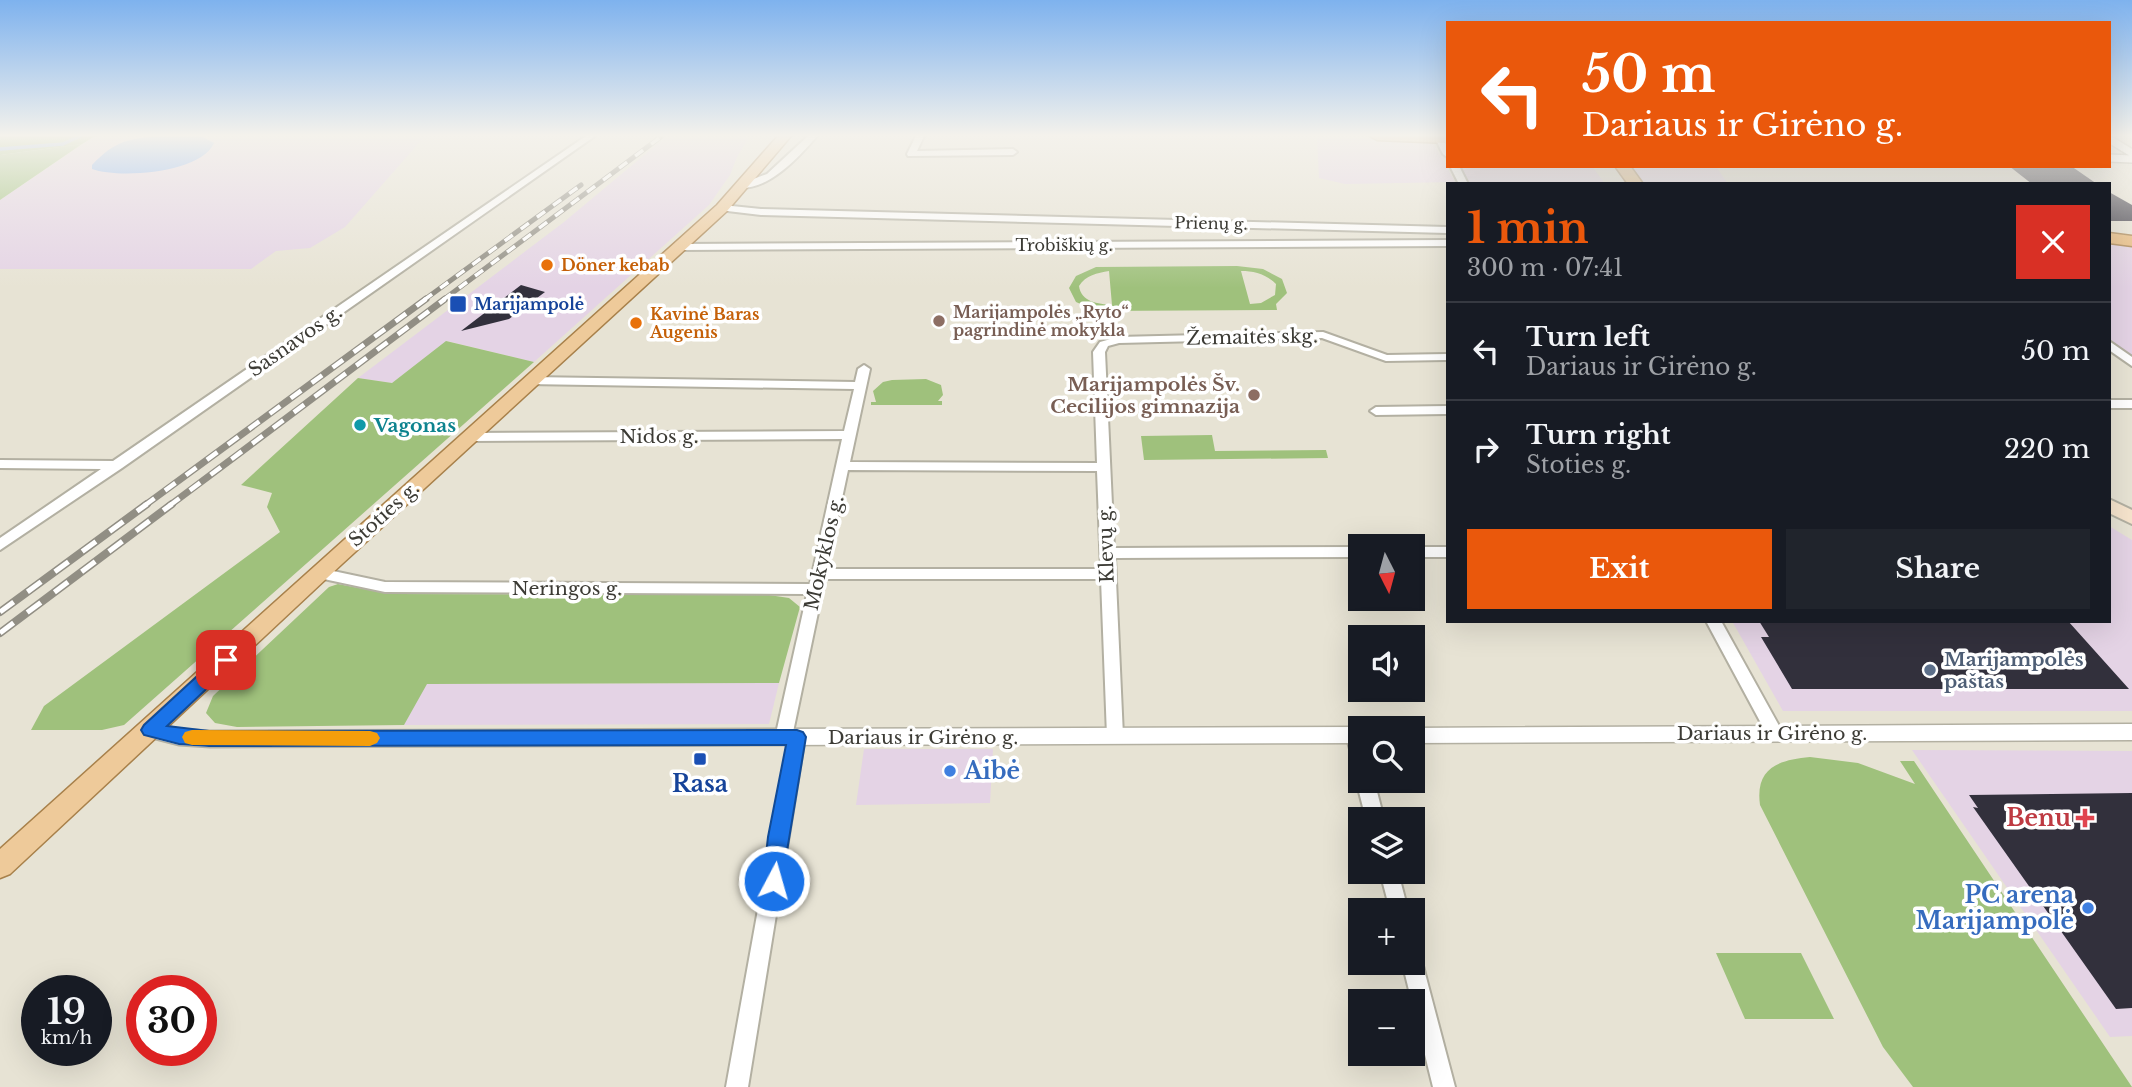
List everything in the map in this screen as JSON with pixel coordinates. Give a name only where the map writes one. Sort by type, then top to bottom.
[{"type":"highway","points":[[2111,238],[2132,241]]},
{"type":"main road","name":"Stoties g.","points":[[0,866],[680,247],[742,187]]},
{"type":"main road","points":[[2111,506],[2132,518]]},
{"type":"street","name":"Sasnavos g.","points":[[0,545],[518,187]]},
{"type":"street","name":"Prienų g.","points":[[722,208],[761,212],[1446,230]]},
{"type":"street","name":"Trobiškių g.","points":[[680,247],[1446,243]]},
{"type":"street","name":"Žemaitės skg.","points":[[1099,352],[1104,344],[1118,340],[1323,335],[1386,358],[1446,358]]},
{"type":"street","points":[[2111,346],[2132,363]]},
{"type":"street","name":"Klevų g.","points":[[1099,352],[1115,736]]},
{"type":"street","name":"Mokyklos g.","points":[[737,1087],[815,589],[864,369]]},
{"type":"street","points":[[530,381],[860,386]]},
{"type":"street","points":[[2111,404],[2132,404]]},
{"type":"street","points":[[1376,411],[1446,410]]},
{"type":"street","name":"Nidos g.","points":[[470,437],[849,435]]},
{"type":"street","points":[[0,464],[117,465]]},
{"type":"street","points":[[843,467],[1104,467]]},
{"type":"street","points":[[1106,553],[1348,552]]},
{"type":"street","points":[[1425,552],[1446,552]]},
{"type":"street","name":"Neringos g.","points":[[319,573],[385,587],[815,589]]},
{"type":"street","points":[[819,574],[1107,574]]},
{"type":"street","points":[[1714,623],[1774,733]]},
{"type":"street","name":"Dariaus ir Girėno g.","points":[[151,730],[179,737],[209,739],[1348,735]]},
{"type":"street","name":"Dariaus ir Girėno g.","points":[[1425,735],[2132,733]]},
{"type":"street","points":[[1415,975],[1444,1087]]},
{"type":"shaded area","points":[[20,187],[380,187],[345,227],[310,248],[276,251],[251,269],[0,269],[0,200]]},
{"type":"shaded area","points":[[606,187],[722,187],[709,205],[534,362],[447,341],[392,383],[358,378],[564,222]]},
{"type":"shaded area","points":[[2111,242],[2132,245],[2132,357],[2111,340]]},
{"type":"shaded area","points":[[2111,527],[2132,540],[2132,711],[1783,711],[1733,623],[2111,623]]},
{"type":"shaded area","points":[[779,683],[769,724],[404,725],[426,684]]},
{"type":"shaded area","points":[[864,749],[993,749],[990,803],[856,805]]},
{"type":"shaded area","points":[[1912,750],[2132,751],[2132,1036],[2110,1037]]},
{"type":"green space","points":[[0,187],[19,187],[0,200]]},
{"type":"green space","points":[[1237,266],[1263,269],[1282,279],[1287,293],[1276,304],[1277,310],[1097,311],[1076,302],[1069,288],[1076,276],[1096,267]],"holes":[[[1109,271],[1112,305],[1096,303],[1083,296],[1079,286],[1085,279]],[[1241,271],[1268,278],[1276,284],[1275,295],[1261,303],[1250,304]]]},
{"type":"green space","points":[[446,341],[534,362],[124,725],[102,730],[31,730],[44,706],[280,532],[267,507],[272,493],[241,485],[358,378],[392,383]]},
{"type":"green space","points":[[926,379],[941,385],[943,395],[938,401],[942,401],[942,405],[871,405],[871,402],[876,402],[873,391],[883,382]]},
{"type":"green space","points":[[1212,435],[1215,451],[1326,450],[1328,458],[1144,460],[1141,436]]},
{"type":"green space","points":[[338,584],[390,594],[769,595],[789,598],[800,607],[779,683],[427,684],[404,725],[237,727],[215,723],[206,713],[213,696],[329,587]]},
{"type":"green space","points":[[1810,757],[1858,763],[1915,784],[1900,761],[1914,761],[2132,1087],[1913,1087],[1883,1047],[1760,805],[1761,782],[1771,768],[1788,761]]},
{"type":"green space","points":[[1716,953],[1801,953],[1834,1019],[1745,1019]]},
{"type":"building","points":[[2111,193],[2132,205],[2132,221],[2111,221]]},
{"type":"building","points":[[521,285],[545,292],[509,319],[461,331]]},
{"type":"building","points":[[1760,623],[2070,623],[2129,689],[1792,689],[1761,637],[1769,637]]},
{"type":"building","name":"PC arena Marijampolė","points":[[2132,793],[2132,1008],[2116,1009],[1973,807],[1978,808],[1969,795]]},
{"type":"railway","points":[[424,300],[579,187]]},
{"type":"railway","points":[[443,300],[594,187]]},
{"type":"railway","points":[[144,506],[426,299]]},
{"type":"railway","points":[[169,506],[445,299]]},
{"type":"railway","points":[[0,612],[147,504]]},
{"type":"railway","points":[[0,633],[172,504]]},
{"type":"slow traffic","points":[[192,737],[370,738]]},
{"type":"place","name":"Döner kebab","points":[[547,265]]},
{"type":"place","name":"Marijampolė","points":[[458,304]]},
{"type":"place","name":"Marijampolės „Ryto“ pagrindinė mokykla","points":[[939,321]]},
{"type":"place","name":"Kavinė Baras Augenis","points":[[636,323]]},
{"type":"place","name":"Marijampolės Šv. Cecilijos gimnazija","points":[[1254,395]]},
{"type":"place","name":"Vagonas","points":[[360,425]]},
{"type":"place","name":"Marijampolės paštas","points":[[1930,670]]},
{"type":"place","name":"Rasa","points":[[700,759]]},
{"type":"place","name":"Aibė","points":[[950,771]]},
{"type":"place","name":"Benu","points":[[2085,818]]},
{"type":"place","name":"PC arena Marijampolė","points":[[2088,908]]},
{"type":"route","points":[[226,660],[151,730],[179,737],[209,739],[797,737],[778,837],[774,881]]}]
